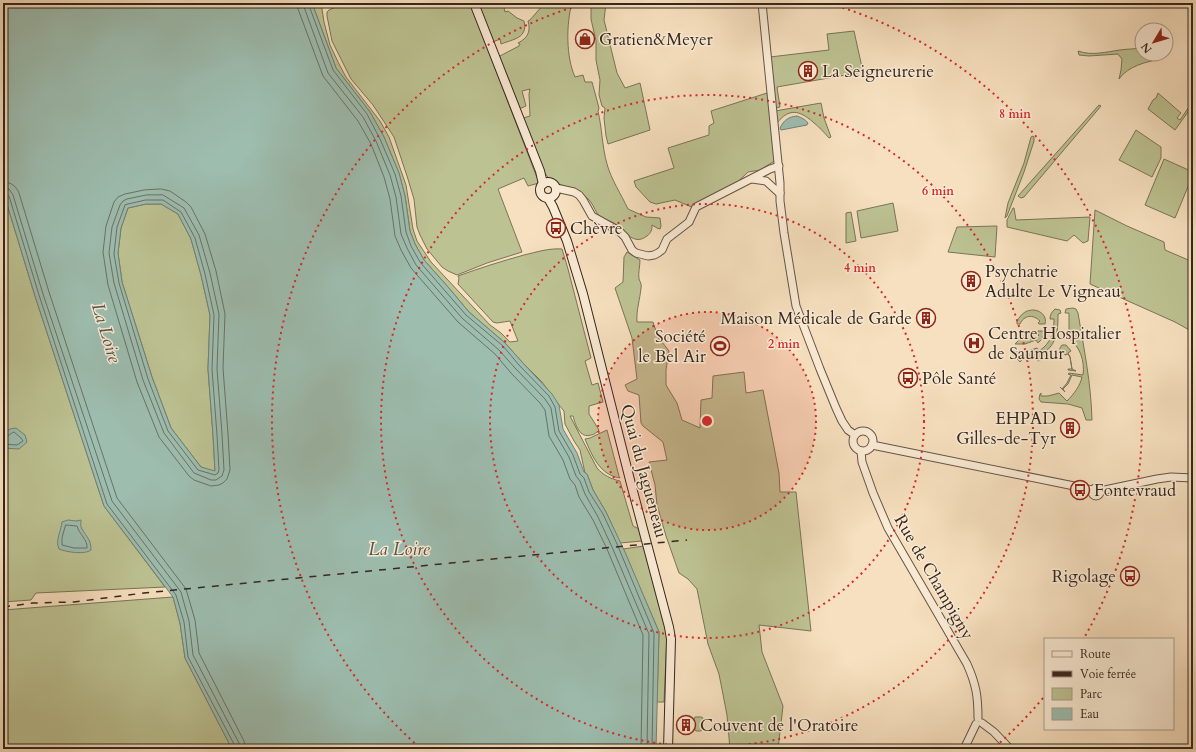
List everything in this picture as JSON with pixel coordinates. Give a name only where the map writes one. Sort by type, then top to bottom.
[{"type":"main road","points":[[474,3],[545,183]]},
{"type":"main road","points":[[545,183],[553,184],[554,194],[545,198],[541,194],[540,189],[545,183]]},
{"type":"main road","name":"Quai du Jagueneau","points":[[554,194],[553,207],[567,241],[583,294],[669,626],[671,639],[668,749]]},
{"type":"street","points":[[762,3],[779,166],[780,193],[786,248],[794,299],[836,408],[848,430],[855,435]]},
{"type":"street","points":[[554,194],[568,191],[579,195],[592,216],[620,231],[632,250],[636,253],[654,256],[662,250],[667,239],[689,222],[696,207],[770,169],[779,166]]},
{"type":"street","points":[[750,180],[758,179],[766,181],[780,193]]},
{"type":"street","points":[[861,431],[868,432],[872,436],[872,445],[868,450],[861,451],[854,446],[853,439],[855,435],[861,431]]},
{"type":"street","points":[[872,445],[1096,491],[1171,477],[1193,478]]},
{"type":"street","name":"Rue de Champigny","points":[[861,451],[862,462],[876,501],[888,528],[959,650],[973,677],[976,688],[979,722]]},
{"type":"street","points":[[964,749],[979,722],[994,732],[1010,749]]},
{"type":"green space","points":[[312,3],[321,3],[330,45],[339,64],[346,77],[380,121],[389,137],[406,185],[413,229],[417,241],[431,262],[490,325],[510,342],[518,341],[510,321],[497,323],[493,322],[458,284],[458,276],[524,255],[562,249],[591,358],[585,361],[592,385],[598,383],[603,402],[589,406],[589,414],[599,430],[593,434],[587,436],[581,433],[573,416],[570,416],[597,468],[607,476],[620,481],[633,526],[639,529],[642,541],[620,543],[606,512],[593,490],[587,474],[585,473],[580,450],[565,424],[564,411],[542,382],[505,343],[469,312],[424,260],[410,231],[405,196],[399,173],[384,137],[370,112],[336,68]]},
{"type":"green space","points":[[344,3],[470,3],[539,183],[528,186],[524,178],[498,189],[522,252],[487,263],[457,275],[442,267],[427,249],[417,227],[414,199],[394,137],[373,105],[351,79],[332,41],[327,12]]},
{"type":"green space","points":[[478,3],[503,3],[505,12],[508,11],[524,21],[524,31],[519,37],[501,44],[500,39],[493,42]]},
{"type":"green space","points":[[542,3],[572,3],[568,40],[572,69],[575,77],[583,75],[585,82],[592,82],[599,108],[598,111],[605,157],[611,175],[628,209],[646,217],[660,218],[660,229],[652,225],[650,233],[642,239],[634,239],[630,237],[615,224],[600,217],[587,198],[576,190],[553,181],[546,175],[539,163],[523,118],[530,116],[530,89],[522,91],[526,106],[519,109],[498,57],[519,46],[520,44],[518,43],[528,34],[528,21],[543,5]]},
{"type":"green space","points":[[591,3],[606,3],[604,20],[617,73],[625,88],[640,83],[650,130],[608,144],[604,118],[605,108],[602,106],[599,95],[600,80],[596,60],[596,41],[591,19]]},
{"type":"green space","points":[[854,31],[863,72],[777,87],[780,107],[775,108],[770,57],[829,50],[827,34]]},
{"type":"green space","points":[[1134,49],[1134,62],[1147,62],[1127,71],[1119,79],[1122,59],[1118,54],[1089,56],[1079,55],[1078,51],[1104,53]]},
{"type":"green space","points":[[767,93],[776,160],[760,170],[748,172],[723,196],[694,208],[675,200],[656,204],[650,202],[636,187],[634,181],[674,168],[668,148],[709,135],[709,126],[714,123],[711,111]]},
{"type":"green space","points":[[1158,93],[1181,113],[1177,118],[1180,120],[1193,101],[1193,105],[1175,130],[1148,109]]},
{"type":"green space","points":[[821,103],[824,118],[831,137],[829,138],[813,122],[799,113],[790,113],[781,118],[777,123],[775,111]]},
{"type":"green space","points":[[1099,105],[1101,106],[1024,197],[1021,198],[1018,196]]},
{"type":"green space","points":[[1136,130],[1161,147],[1161,158],[1152,177],[1119,160]]},
{"type":"green space","points":[[1033,136],[1034,141],[1024,172],[1005,218],[1008,203],[1024,163],[1031,137]]},
{"type":"green space","points":[[1164,159],[1193,172],[1193,177],[1175,218],[1145,205]]},
{"type":"green space","points":[[3,191],[35,296],[104,506],[165,587],[36,593],[31,600],[3,602]]},
{"type":"green space","points":[[893,203],[898,231],[861,238],[857,211]]},
{"type":"green space","points":[[146,204],[161,204],[178,214],[191,239],[201,275],[210,315],[208,369],[215,472],[201,467],[171,428],[152,377],[122,282],[118,253],[121,228],[128,208]]},
{"type":"green space","points":[[1013,208],[1016,220],[1090,217],[1088,241],[1083,243],[1074,235],[1067,241],[1007,227],[1007,220]]},
{"type":"green space","points":[[1095,210],[1164,242],[1165,250],[1193,262],[1193,332],[1175,322],[1090,284]]},
{"type":"green space","points":[[851,212],[856,241],[846,243],[846,213]]},
{"type":"green space","points":[[997,226],[995,257],[948,252],[957,227]]},
{"type":"green space","points":[[627,252],[640,260],[639,279],[641,287],[637,322],[653,322],[658,337],[669,351],[666,370],[666,385],[677,403],[682,420],[700,428],[701,400],[712,398],[713,376],[744,372],[746,393],[763,390],[779,473],[780,492],[796,492],[811,631],[759,625],[762,652],[783,706],[778,749],[730,749],[727,715],[719,674],[708,644],[697,589],[688,579],[679,573],[657,505],[655,485],[649,462],[667,460],[663,442],[641,423],[639,395],[628,391],[625,385],[637,379],[632,338],[615,288],[623,282],[624,257]]},
{"type":"green space","points":[[1073,308],[1076,309],[1078,313],[1083,340],[1089,379],[1092,420],[1086,420],[1082,408],[1068,404],[1041,402],[1039,399],[1041,393],[1041,396],[1048,396],[1059,393],[1067,401],[1080,384],[1082,377],[1072,375],[1068,384],[1063,389],[1065,392],[1062,389],[1071,375],[1068,374],[1069,373],[1083,375],[1081,355],[1079,350],[1069,338],[1069,313],[1065,313],[1066,309]]},
{"type":"green space","points":[[1055,309],[1060,310],[1061,313],[1058,314],[1057,333],[1053,343],[1046,352],[1040,356],[1042,359],[1038,361],[1034,356],[1026,355],[1020,362],[1012,352],[1025,352],[1037,348],[1039,351],[1049,341],[1054,324],[1054,319],[1050,319],[1050,316]]},
{"type":"green space","points":[[1034,310],[1043,315],[1045,324],[1039,324],[1038,323],[1040,321],[1032,316],[1029,316],[1026,317],[1020,324],[1017,324],[1017,321],[1022,314],[1026,311]]},
{"type":"green space","points":[[1038,331],[1045,332],[1042,339],[1038,343],[1036,340],[1025,344],[1015,344],[1023,336],[1030,339],[1037,337],[1039,335],[1037,333]]},
{"type":"green space","points":[[1062,345],[1066,345],[1071,351],[1068,353],[1070,357],[1068,354],[1065,355],[1060,350]]},
{"type":"green space","points":[[607,430],[620,478],[607,473],[602,469],[594,458],[585,439]]},
{"type":"green space","points":[[644,546],[667,634],[664,702],[657,702],[659,632],[623,549]]},
{"type":"green space","points":[[173,597],[180,623],[185,658],[232,749],[3,749],[3,610]]},
{"type":"green space","points":[[695,717],[703,718],[703,729],[701,731],[696,731],[694,729]]},
{"type":"water","name":"La Loire","points":[[3,3],[312,3],[336,68],[370,112],[384,137],[399,173],[405,196],[410,231],[424,260],[469,312],[505,343],[552,394],[559,405],[563,429],[577,453],[584,472],[587,474],[593,490],[606,512],[625,552],[659,632],[656,749],[232,749],[185,658],[180,623],[173,597],[104,506],[35,296],[3,191]],"holes":[[[146,204],[161,204],[178,214],[191,239],[210,315],[208,369],[215,471],[201,467],[171,428],[152,377],[122,282],[118,253],[121,228],[128,208]]]},
{"type":"water","points":[[797,116],[806,120],[808,123],[807,125],[781,130],[780,128],[785,121],[791,117]]},
{"type":"water","points":[[16,428],[25,435],[27,442],[19,449],[3,448],[3,435],[10,429]]},
{"type":"water","points":[[68,520],[81,520],[81,527],[89,541],[91,550],[80,553],[59,549],[58,539],[62,522]]},
{"type":"railway","points":[[3,607],[33,603],[74,602],[144,593],[687,540]]},
{"type":"place","name":"Gratien&Meyer","points":[[585,39]]},
{"type":"place","name":"La Seigneurerie","points":[[808,71]]},
{"type":"place","name":"Chèvre","points":[[556,228]]},
{"type":"place","name":"Psychatrie Adulte Le Vigneau","points":[[971,281]]},
{"type":"place","name":"Maison Médicale de Garde","points":[[926,318]]},
{"type":"place","name":"Centre Hospitalier de Saumur","points":[[974,343]]},
{"type":"place","name":"Société le Bel Air","points":[[720,346]]},
{"type":"place","name":"Pôle Santé","points":[[908,378]]},
{"type":"place","name":"EHPAD Gilles-de-Tyr","points":[[1070,428]]},
{"type":"place","name":"Fontevraud","points":[[1080,490]]},
{"type":"place","name":"Rigolage","points":[[1130,576]]},
{"type":"place","name":"Couvent de l'Oratoire","points":[[686,725]]}]
